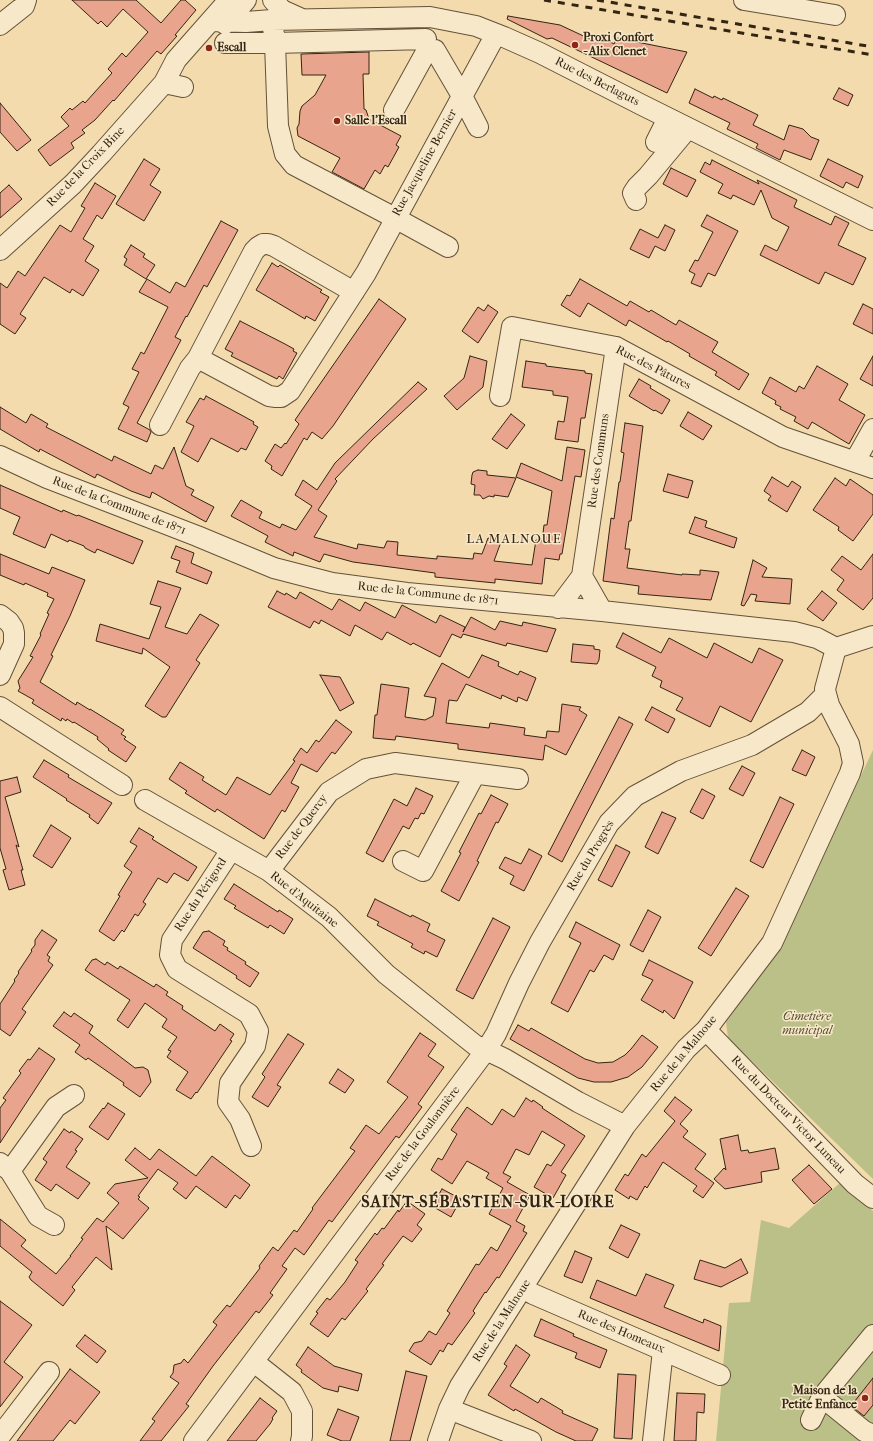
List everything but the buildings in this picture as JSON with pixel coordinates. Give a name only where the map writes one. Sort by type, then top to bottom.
[{"type":"street","points":[[0,25],[24,6],[26,0]]},
{"type":"street","name":"Rue de la Croix Bine","points":[[219,22],[229,0]]},
{"type":"street","name":"Rue de la Croix Bine","points":[[0,250],[72,184],[172,83],[219,22],[246,0]]},
{"type":"street","name":"Rue des Berlaguts","points":[[273,0],[282,10],[302,19]]},
{"type":"street","points":[[744,0],[835,15]]},
{"type":"street","name":"Rue des Berlaguts","points":[[219,22],[430,16],[464,23],[496,34],[540,53],[873,220]]},
{"type":"street","points":[[272,20],[275,43],[278,126],[285,154],[294,165],[448,247]]},
{"type":"street","name":"Rue Jacqueline Bernier","points":[[198,358],[269,396],[281,397],[290,391],[366,273],[496,34]]},
{"type":"street","points":[[226,43],[429,47]]},
{"type":"street","points":[[429,47],[462,96],[478,126]]},
{"type":"street","points":[[394,110],[429,47]]},
{"type":"street","points":[[656,142],[668,118]]},
{"type":"street","points":[[636,200],[633,192],[688,128]]},
{"type":"street","points":[[160,425],[190,368],[198,358],[254,251],[263,244],[274,246],[354,292]]},
{"type":"street","name":"Rue des Pâtures","points":[[500,396],[512,327],[616,347],[783,437],[864,464]]},
{"type":"street","name":"Rue des Communs","points":[[558,608],[582,576],[616,347]]},
{"type":"street","points":[[864,464],[873,429]]},
{"type":"street","name":"Rue de la Commune de 1871","points":[[0,456],[47,478],[197,536],[274,568],[332,582],[406,593],[602,611],[794,632],[817,638],[836,648]]},
{"type":"street","points":[[582,576],[602,611]]},
{"type":"street","points":[[0,615],[9,622],[14,633],[14,644],[0,675]]},
{"type":"street","points":[[836,648],[873,635]]},
{"type":"street","name":"Rue de la Malnoue","points":[[438,1441],[449,1409],[460,1386],[625,1126],[686,1049],[706,1030],[772,943],[850,773],[852,763],[849,744],[829,705],[825,689],[836,648]]},
{"type":"street","name":"Rue du Progrès","points":[[486,1050],[496,1034],[519,983],[540,942],[609,823],[635,796],[681,771],[752,745],[808,712],[826,694]]},
{"type":"street","points":[[0,707],[122,785]]},
{"type":"street","name":"Rue de Quercy","points":[[268,871],[329,792],[366,769],[395,763],[518,779]]},
{"type":"street","points":[[403,861],[423,872],[476,774]]},
{"type":"street","name":"Rue d'Aquitaine","points":[[145,800],[268,871],[329,917],[386,974],[474,1045],[486,1050]]},
{"type":"street","name":"Rue du Périgord","points":[[231,850],[172,940],[170,956],[176,968],[249,1014],[258,1030],[255,1046],[230,1083],[228,1102],[240,1119],[251,1146]]},
{"type":"street","name":"Rue du Docteur Victor Luneau","points":[[706,1030],[855,1184],[873,1198]]},
{"type":"street","points":[[486,1050],[505,1059],[578,1102],[625,1126]]},
{"type":"street","name":"Rue de la Goulonnière","points":[[194,1441],[486,1050]]},
{"type":"street","points":[[54,1225],[38,1216],[5,1167],[56,1107],[74,1095]]},
{"type":"street","name":"Rue des Homeaux","points":[[523,1288],[539,1297],[720,1375]]},
{"type":"street","points":[[811,1420],[822,1397],[873,1335]]},
{"type":"street","points":[[653,1441],[663,1350]]},
{"type":"street","points":[[254,1362],[292,1392],[302,1411],[301,1441]]},
{"type":"street","points":[[0,1436],[49,1372]]},
{"type":"street","points":[[822,1397],[864,1431],[873,1435]]},
{"type":"street","points":[[449,1409],[531,1441]]},
{"type":"green space","name":"Cimetière municipal","points":[[873,750],[873,1179],[728,1038],[726,1022],[776,955]]},
{"type":"green space","points":[[841,1182],[873,1211],[873,1441],[716,1441],[729,1303],[750,1302],[761,1220],[789,1228]]},
{"type":"railway","points":[[544,0],[873,55]]},
{"type":"railway","points":[[597,0],[873,47]]},
{"type":"place","name":"Proxi Confort - Alix Clenet","points":[[575,45]]},
{"type":"place","name":"Escall","points":[[209,48]]},
{"type":"place","name":"Salle l'Escall","points":[[337,121]]},
{"type":"place","name":"Maison de la Petite Enfance","points":[[865,1398]]},
{"type":"district","name":"LA MALNOUE","points":[[514,540]]},
{"type":"district","name":"SAINT-SÉBASTIEN-SUR-LOIRE","points":[[488,1203]]}]
